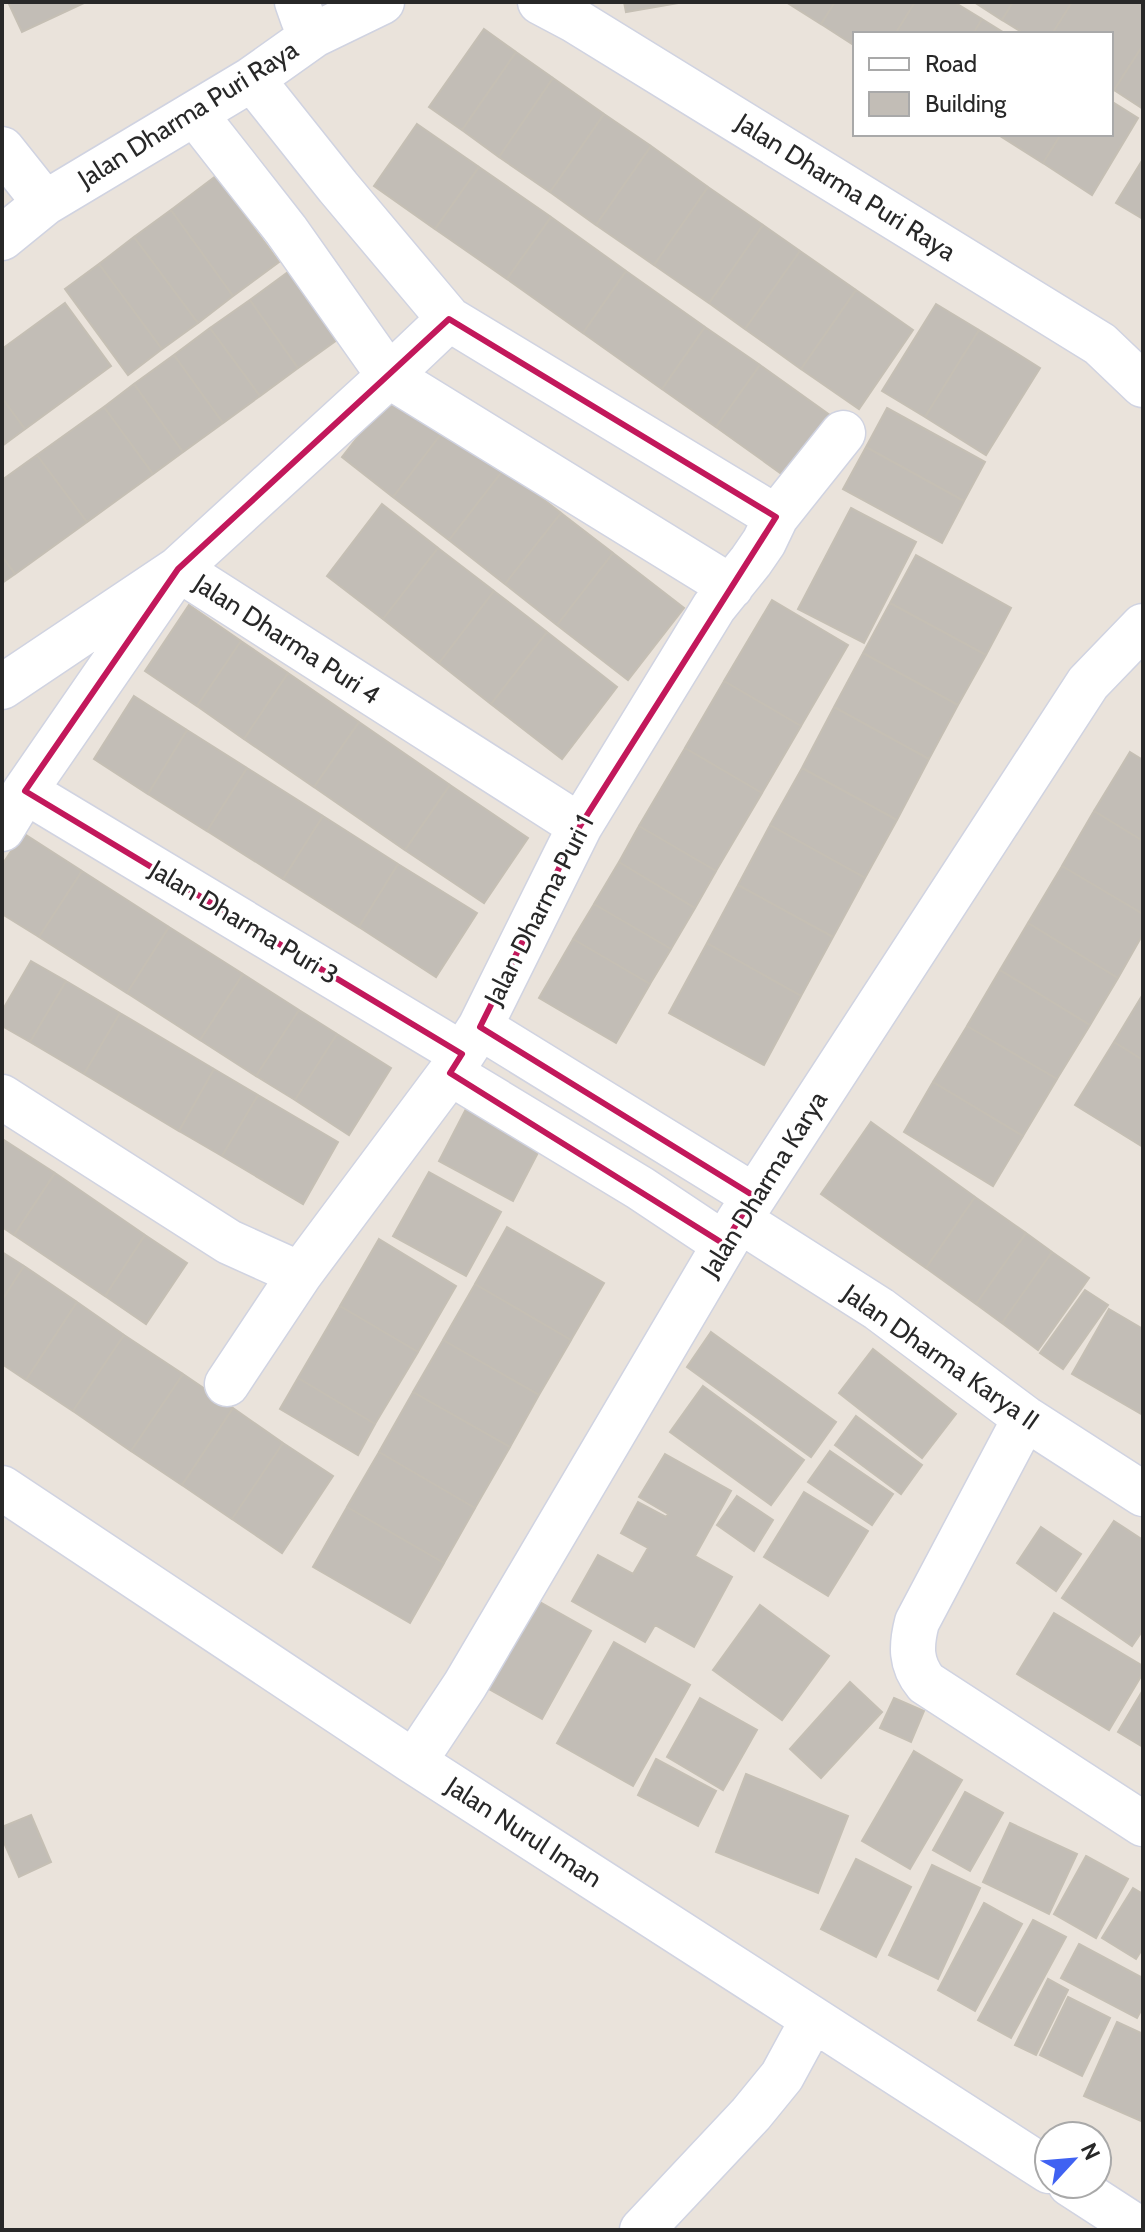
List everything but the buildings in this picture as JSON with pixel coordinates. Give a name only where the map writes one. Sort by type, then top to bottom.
[{"type":"street","name":"Jalan Dharma Puri Raya","points":[[2,238],[45,203],[252,79],[306,18],[382,2]]},
{"type":"street","name":"Jalan Dharma Puri Raya","points":[[540,2],[1100,344],[1143,385]]},
{"type":"street","points":[[252,79],[449,319],[776,517]]},
{"type":"street","points":[[195,114],[286,230],[389,376],[731,587]]},
{"type":"street","points":[[2,149],[45,203]]},
{"type":"street","points":[[2,687],[178,569],[449,319]]},
{"type":"street","name":"Jalan Dharma Puri 1","points":[[227,1384],[300,1274],[464,1051],[580,826],[714,607],[764,542],[776,517],[843,433]]},
{"type":"street","name":"Jalan Dharma Puri 4","points":[[2,829],[178,569],[580,826]]},
{"type":"street","name":"Jalan Dharma Karya","points":[[414,1762],[465,1685],[739,1220],[1088,683],[1143,626]]},
{"type":"street","name":"Jalan Dharma Puri 3","points":[[25,791],[464,1051],[739,1220]]},
{"type":"street","points":[[2,1097],[229,1242],[300,1274]]},
{"type":"street","name":"Jalan Dharma Karya II","points":[[739,1220],[879,1309],[1025,1418],[1143,1494]]},
{"type":"street","points":[[1025,1418],[917,1622],[913,1657],[926,1683],[1143,1824]]},
{"type":"street","name":"Jalan Nurul Iman","points":[[2,1488],[414,1762],[1033,2161]]},
{"type":"street","points":[[642,2230],[767,2095],[782,2076],[813,2019]]},
{"type":"street","points":[[1095,2200],[1141,2230]]},
{"type":"highlighted area","points":[[449,319],[776,517],[580,826],[480,1027],[754,1196],[724,1244],[450,1073],[462,1054],[25,791],[178,569]]}]
